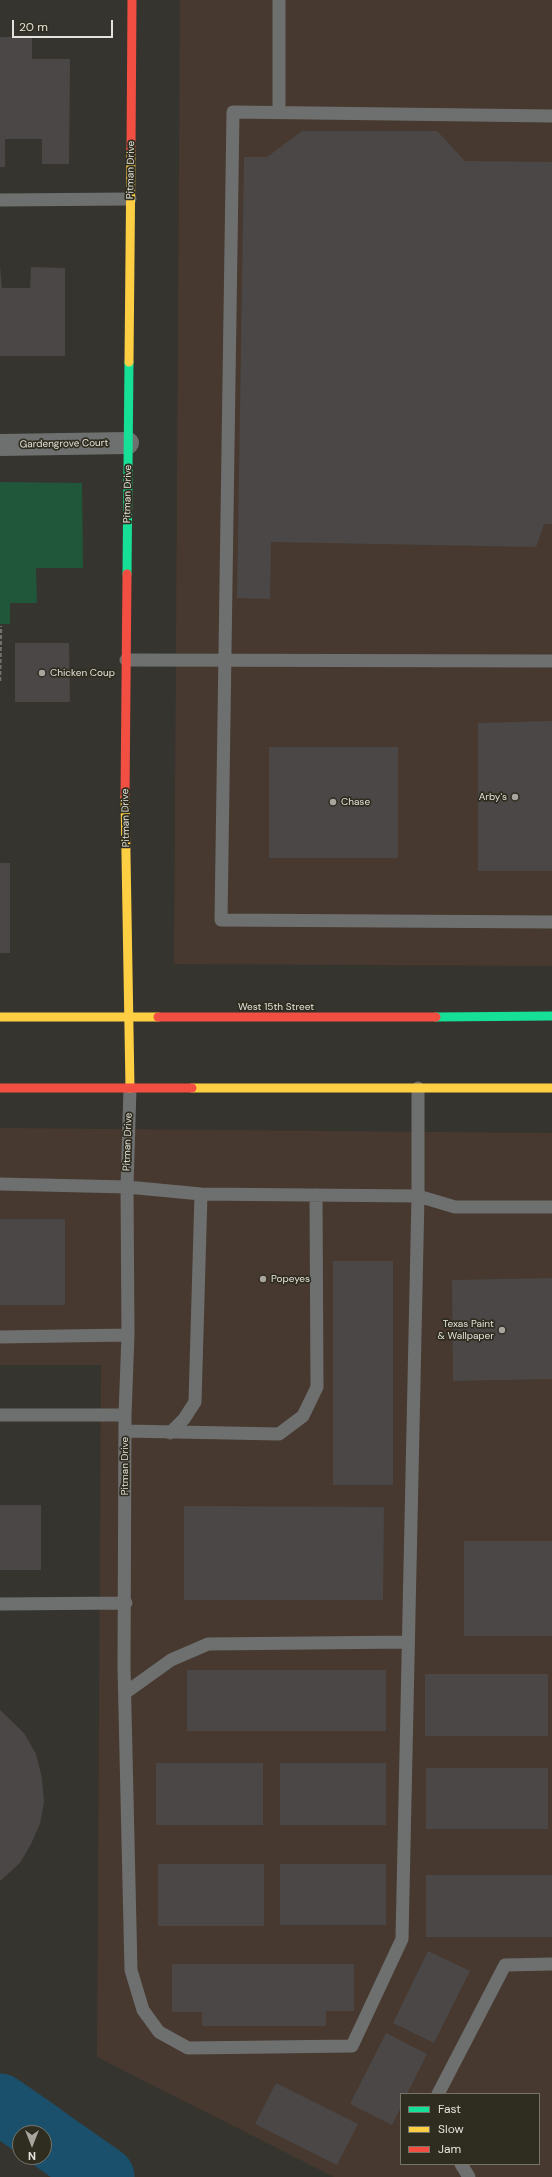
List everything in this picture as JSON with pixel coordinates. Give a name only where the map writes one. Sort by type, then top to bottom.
[{"type":"main road","name":"Pitman Drive","points":[[130,1088],[125,775],[132,0]]},
{"type":"main road","name":"West 15th Street","points":[[0,1017],[130,1018],[552,1016]]},
{"type":"main road","points":[[0,1088],[552,1088]]},
{"type":"street","name":"Gardengrove Court","points":[[0,445],[128,443]]},
{"type":"lane","points":[[279,0],[279,112]]},
{"type":"lane","points":[[552,116],[233,112],[223,660],[221,920],[552,922]]},
{"type":"lane","points":[[0,200],[130,199]]},
{"type":"lane","points":[[126,660],[552,661]]},
{"type":"lane","name":"Pitman Drive","points":[[130,1088],[127,1187],[128,1335],[125,1415],[125,1693],[131,1970],[143,2010],[159,2032],[188,2048],[352,2046],[402,1939],[408,1642]]},
{"type":"lane","points":[[125,1693],[171,1660],[208,1644],[408,1642],[418,1196],[418,1088]]},
{"type":"lane","points":[[0,1184],[127,1187],[201,1194],[418,1196],[455,1207],[552,1207]]},
{"type":"lane","points":[[170,1433],[184,1419],[195,1402],[201,1194]]},
{"type":"lane","points":[[125,1432],[279,1434],[303,1416],[317,1387],[316,1195]]},
{"type":"lane","points":[[0,1337],[128,1335]]},
{"type":"lane","points":[[0,1415],[125,1415]]},
{"type":"lane","points":[[0,1604],[126,1603]]},
{"type":"lane","points":[[439,2093],[505,1965],[552,1964]]},
{"type":"lane","points":[[461,2165],[469,2177]]},
{"type":"path","points":[[0,681],[1,626]]},
{"type":"shaded area","points":[[180,0],[552,0],[552,966],[174,964]]},
{"type":"shaded area","points":[[0,1128],[552,1133],[552,2177],[334,2177],[97,2057],[101,1365],[0,1365]]},
{"type":"green space","points":[[0,482],[82,483],[83,568],[36,568],[37,603],[10,603],[10,624],[0,624]]},
{"type":"building","points":[[0,37],[32,37],[32,59],[70,59],[69,164],[42,164],[42,139],[5,139],[5,167],[0,167]]},
{"type":"building","points":[[302,131],[437,131],[465,161],[552,162],[552,524],[544,524],[536,547],[271,542],[270,599],[237,598],[244,157],[267,157]]},
{"type":"building","points":[[0,266],[2,288],[30,288],[31,267],[65,268],[65,356],[0,356]]},
{"type":"building","name":"Chicken Coup","points":[[15,643],[69,643],[70,702],[15,702]]},
{"type":"building","name":"Arby's","points":[[552,721],[552,871],[478,871],[478,723]]},
{"type":"building","name":"Chase","points":[[269,747],[398,747],[398,858],[269,858]]},
{"type":"building","points":[[0,863],[10,863],[10,953],[0,953]]},
{"type":"building","points":[[0,1219],[65,1219],[65,1305],[0,1305]]},
{"type":"building","points":[[333,1261],[393,1261],[393,1485],[333,1485]]},
{"type":"building","name":"Texas Paint & Wallpaper","points":[[552,1278],[552,1379],[453,1381],[452,1280]]},
{"type":"building","points":[[0,1505],[41,1505],[41,1570],[0,1570]]},
{"type":"building","points":[[184,1506],[384,1507],[383,1600],[184,1600]]},
{"type":"building","points":[[464,1541],[552,1541],[552,1636],[464,1636]]},
{"type":"building","points":[[187,1670],[386,1670],[386,1731],[187,1731]]},
{"type":"building","points":[[425,1674],[548,1674],[548,1736],[425,1736]]},
{"type":"building","points":[[0,1710],[24,1733],[36,1754],[42,1778],[44,1802],[40,1824],[31,1844],[20,1863],[0,1881]]},
{"type":"building","points":[[156,1763],[263,1763],[263,1825],[156,1825]]},
{"type":"building","points":[[280,1763],[386,1763],[386,1825],[280,1825]]},
{"type":"building","points":[[426,1768],[548,1768],[548,1829],[426,1829]]},
{"type":"building","points":[[158,1864],[264,1864],[264,1926],[158,1926]]},
{"type":"building","points":[[280,1864],[386,1864],[386,1925],[280,1925]]},
{"type":"building","points":[[426,1875],[552,1875],[552,1937],[426,1937]]},
{"type":"building","points":[[428,1951],[470,1971],[434,2043],[393,2023]]},
{"type":"building","points":[[172,1964],[354,1964],[354,2011],[326,2011],[326,2026],[202,2026],[202,2012],[172,2012]]},
{"type":"building","points":[[386,2033],[427,2054],[408,2093],[400,2093],[400,2109],[392,2125],[350,2104]]},
{"type":"building","points":[[276,2083],[358,2124],[337,2165],[255,2124]]},
{"type":"waterway","points":[[0,2104],[30,2125]]},
{"type":"waterway","points":[[52,2141],[104,2177]]},
{"type":"traffic: fast","points":[[127,574],[129,362]]},
{"type":"traffic: fast","points":[[436,1017],[552,1016]]},
{"type":"traffic: slow","points":[[129,362],[131,150]]},
{"type":"traffic: slow","points":[[125,797],[130,1088]]},
{"type":"traffic: slow","points":[[0,1017],[158,1017]]},
{"type":"traffic: slow","points":[[192,1088],[552,1088]]},
{"type":"traffic: jam","points":[[131,150],[132,0]]},
{"type":"traffic: jam","points":[[125,797],[127,574]]},
{"type":"traffic: jam","points":[[158,1017],[436,1017]]},
{"type":"traffic: jam","points":[[0,1088],[192,1088]]},
{"type":"place","name":"Chicken Coup","points":[[42,673]]},
{"type":"place","name":"Arby's","points":[[515,797]]},
{"type":"place","name":"Chase","points":[[333,802]]},
{"type":"place","name":"Popeyes","points":[[263,1279]]},
{"type":"place","name":"Texas Paint & Wallpaper","points":[[502,1330]]}]
